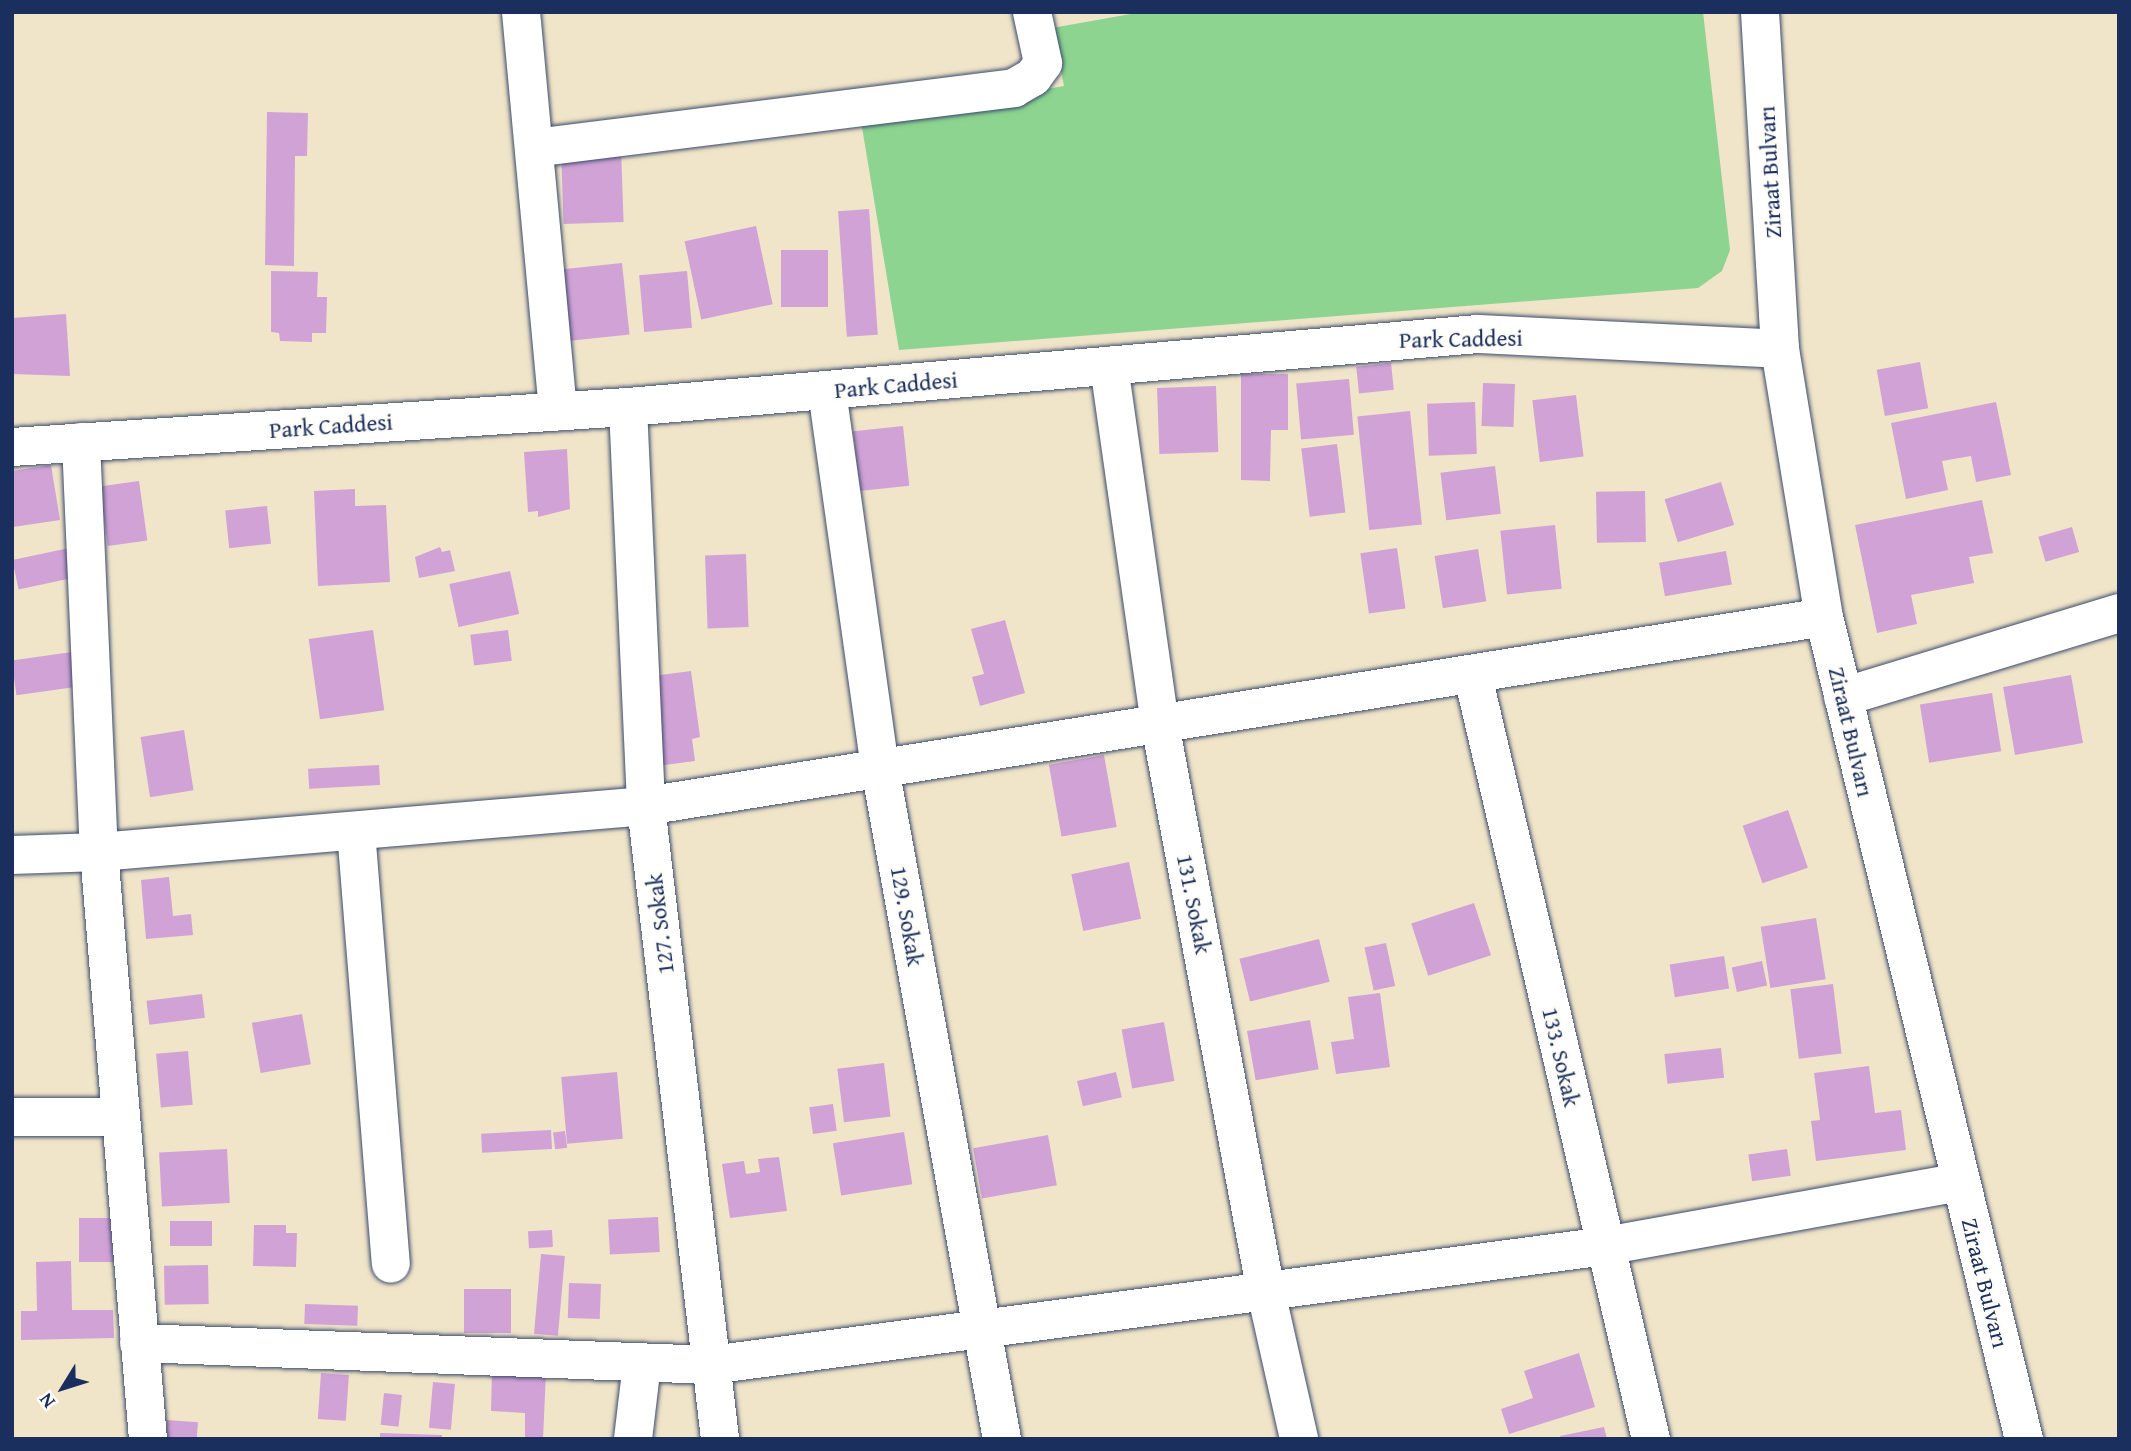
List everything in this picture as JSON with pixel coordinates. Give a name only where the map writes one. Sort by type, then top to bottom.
[{"type":"street","points":[[521,12],[558,411]]},
{"type":"street","points":[[534,148],[1014,88],[1033,77],[1042,63],[1032,12]]},
{"type":"street","name":"Ziraat Bulvarı","points":[[1760,12],[1780,349],[1824,617],[1959,1182],[2024,1439]]},
{"type":"street","name":"Park Caddesi","points":[[12,447],[628,407],[1478,334],[1780,349]]},
{"type":"street","name":"131. Sokak","points":[[1109,366],[1160,724],[1266,1292],[1299,1439]]},
{"type":"street","name":"129. Sokak","points":[[827,391],[880,768],[1002,1439]]},
{"type":"street","name":"127. Sokak","points":[[628,407],[646,806],[720,1439]]},
{"type":"street","points":[[81,442],[99,852],[148,1439]]},
{"type":"street","points":[[1843,697],[2119,612]]},
{"type":"street","points":[[12,855],[99,852],[646,806],[1473,676],[1824,617]]},
{"type":"street","name":"133. Sokak","points":[[1473,676],[1651,1439]]},
{"type":"street","points":[[356,831],[391,1264]]},
{"type":"street","points":[[12,1117],[121,1117]]},
{"type":"street","points":[[139,1343],[711,1365],[983,1326],[1266,1292],[1605,1246],[1959,1182]]},
{"type":"street","points":[[633,1439],[642,1363]]},
{"type":"green space","points":[[1142,12],[1703,12],[1730,250],[1722,271],[1698,288],[899,350],[861,121],[1064,86],[1052,28]]},
{"type":"building","points":[[267,112],[308,113],[307,156],[295,156],[294,266],[265,265]]},
{"type":"building","points":[[621,148],[624,222],[564,224],[561,150]]},
{"type":"building","points":[[869,209],[878,335],[847,337],[838,211]]},
{"type":"building","points":[[756,226],[773,304],[701,319],[685,241]]},
{"type":"building","points":[[781,250],[828,250],[828,307],[781,307]]},
{"type":"building","points":[[622,263],[630,335],[561,342],[553,270]]},
{"type":"building","points":[[271,271],[318,272],[317,297],[327,297],[326,333],[312,333],[312,342],[280,341],[279,333],[271,332]]},
{"type":"building","points":[[687,271],[692,328],[644,332],[639,275]]},
{"type":"building","points":[[66,314],[70,376],[12,374],[12,318]]},
{"type":"building","points":[[1920,362],[1928,408],[1885,416],[1877,370]]},
{"type":"building","points":[[1391,363],[1394,390],[1359,394],[1356,367]]},
{"type":"building","points":[[1241,374],[1288,374],[1288,430],[1271,430],[1270,481],[1241,480]]},
{"type":"building","points":[[1349,379],[1354,435],[1301,439],[1296,384]]},
{"type":"building","points":[[1483,383],[1515,384],[1513,427],[1481,426]]},
{"type":"building","points":[[1216,386],[1218,452],[1159,454],[1157,388]]},
{"type":"building","points":[[1576,395],[1584,457],[1540,462],[1532,400]]},
{"type":"building","points":[[1475,402],[1477,454],[1429,456],[1427,404]]},
{"type":"building","points":[[1996,402],[2011,475],[1976,482],[1971,456],[1942,461],[1948,490],[1906,499],[1891,423]]},
{"type":"building","points":[[1410,411],[1422,524],[1369,530],[1357,417]]},
{"type":"building","points":[[903,426],[909,486],[860,491],[853,431]]},
{"type":"building","points":[[1337,444],[1345,512],[1310,517],[1301,448]]},
{"type":"building","points":[[567,449],[570,509],[538,517],[538,511],[528,512],[524,452]]},
{"type":"building","points":[[51,465],[60,520],[13,527],[12,471]]},
{"type":"building","points":[[1495,466],[1501,514],[1446,520],[1440,473]]},
{"type":"building","points":[[139,481],[147,540],[108,546],[99,487]]},
{"type":"building","points":[[1721,482],[1734,525],[1678,542],[1665,499]]},
{"type":"building","points":[[355,489],[355,506],[386,505],[390,582],[318,586],[314,491]]},
{"type":"building","points":[[1645,491],[1646,542],[1597,543],[1596,492]]},
{"type":"building","points":[[1982,500],[1993,553],[1969,557],[1974,583],[1911,595],[1917,624],[1877,633],[1855,525]]},
{"type":"building","points":[[267,506],[271,544],[229,548],[225,510]]},
{"type":"building","points":[[1555,525],[1562,589],[1507,594],[1500,531]]},
{"type":"building","points":[[2072,527],[2079,552],[2046,562],[2038,537]]},
{"type":"building","points":[[74,547],[80,576],[19,589],[12,560]]},
{"type":"building","points":[[440,547],[442,552],[450,550],[455,571],[419,578],[415,557]]},
{"type":"building","points":[[1397,548],[1405,608],[1369,614],[1360,553]]},
{"type":"building","points":[[1478,549],[1486,601],[1443,608],[1435,556]]},
{"type":"building","points":[[1726,551],[1732,584],[1665,596],[1659,563]]},
{"type":"building","points":[[746,554],[749,627],[708,628],[705,555]]},
{"type":"building","points":[[510,571],[519,614],[459,627],[449,584]]},
{"type":"building","points":[[1005,620],[1025,693],[980,706],[972,677],[984,674],[971,629]]},
{"type":"building","points":[[373,630],[384,710],[320,719],[309,639]]},
{"type":"building","points":[[508,630],[512,661],[474,665],[470,635]]},
{"type":"building","points":[[72,652],[77,687],[16,695],[12,660]]},
{"type":"building","points":[[691,671],[700,737],[692,739],[695,761],[657,766],[645,677]]},
{"type":"building","points":[[2071,675],[2083,743],[2015,755],[2003,687]]},
{"type":"building","points":[[1992,693],[2001,751],[1929,763],[1920,704]]},
{"type":"building","points":[[184,730],[194,790],[150,797],[141,737]]},
{"type":"building","points":[[1104,755],[1117,827],[1062,837],[1049,765]]},
{"type":"building","points":[[379,765],[380,785],[309,789],[308,769]]},
{"type":"building","points":[[1788,810],[1808,868],[1762,883],[1743,826]]},
{"type":"building","points":[[1129,862],[1141,919],[1083,931],[1071,874]]},
{"type":"building","points":[[169,877],[173,916],[191,914],[193,935],[146,939],[141,880]]},
{"type":"building","points":[[1474,903],[1491,955],[1428,976],[1411,923]]},
{"type":"building","points":[[1816,918],[1826,979],[1770,988],[1761,927]]},
{"type":"building","points":[[1319,939],[1330,982],[1250,1002],[1239,959]]},
{"type":"building","points":[[1386,943],[1395,986],[1374,991],[1364,948]]},
{"type":"building","points":[[1724,956],[1729,989],[1675,997],[1670,965]]},
{"type":"building","points":[[1762,961],[1767,985],[1737,992],[1732,967]]},
{"type":"building","points":[[1833,984],[1842,1053],[1799,1059],[1790,989]]},
{"type":"building","points":[[1380,993],[1390,1067],[1336,1074],[1331,1042],[1354,1039],[1348,997]]},
{"type":"building","points":[[202,994],[205,1018],[149,1025],[146,1001]]},
{"type":"building","points":[[302,1014],[311,1064],[261,1073],[252,1023]]},
{"type":"building","points":[[1310,1020],[1319,1069],[1256,1080],[1247,1031]]},
{"type":"building","points":[[1164,1022],[1174,1081],[1132,1089],[1122,1029]]},
{"type":"building","points":[[1721,1048],[1724,1078],[1667,1084],[1664,1054]]},
{"type":"building","points":[[188,1051],[193,1105],[161,1108],[156,1054]]},
{"type":"building","points":[[884,1063],[891,1117],[844,1122],[837,1069]]},
{"type":"building","points":[[1869,1066],[1875,1113],[1901,1110],[1906,1150],[1816,1161],[1811,1121],[1820,1120],[1814,1073]]},
{"type":"building","points":[[617,1072],[623,1139],[567,1144],[561,1077]]},
{"type":"building","points":[[1116,1072],[1122,1097],[1083,1106],[1077,1081]]},
{"type":"building","points":[[833,1104],[837,1131],[813,1134],[809,1107]]},
{"type":"building","points":[[551,1130],[552,1149],[482,1153],[481,1134]]},
{"type":"building","points":[[565,1131],[567,1148],[555,1149],[553,1132]]},
{"type":"building","points":[[904,1132],[912,1184],[841,1196],[833,1143]]},
{"type":"building","points":[[1048,1135],[1057,1185],[982,1198],[973,1148]]},
{"type":"building","points":[[227,1149],[230,1203],[162,1206],[159,1153]]},
{"type":"building","points":[[1787,1149],[1791,1176],[1752,1181],[1748,1154]]},
{"type":"building","points":[[779,1157],[787,1211],[730,1218],[722,1164],[744,1161],[746,1174],[760,1172],[758,1159]]},
{"type":"building","points":[[658,1217],[660,1252],[610,1255],[608,1220]]},
{"type":"building","points":[[79,1218],[120,1218],[120,1262],[79,1262]]},
{"type":"building","points":[[170,1221],[212,1221],[212,1246],[170,1246]]},
{"type":"building","points":[[254,1225],[286,1225],[286,1233],[297,1233],[296,1267],[253,1266]]},
{"type":"building","points":[[552,1230],[553,1247],[529,1248],[528,1231]]},
{"type":"building","points":[[541,1254],[565,1256],[558,1336],[534,1334]]},
{"type":"building","points":[[71,1261],[72,1310],[113,1310],[114,1338],[21,1340],[21,1311],[37,1311],[36,1262]]},
{"type":"building","points":[[208,1265],[209,1304],[165,1305],[164,1266]]},
{"type":"building","points":[[569,1283],[601,1284],[600,1319],[568,1318]]},
{"type":"building","points":[[464,1289],[511,1289],[511,1333],[464,1333]]},
{"type":"building","points":[[305,1304],[358,1306],[357,1326],[304,1324]]},
{"type":"building","points":[[1579,1353],[1595,1407],[1509,1434],[1501,1409],[1533,1398],[1524,1371]]},
{"type":"building","points":[[492,1369],[546,1372],[543,1439],[525,1439],[525,1413],[491,1411]]},
{"type":"building","points":[[321,1373],[349,1375],[346,1421],[318,1419]]},
{"type":"building","points":[[433,1382],[455,1384],[451,1430],[429,1428]]},
{"type":"building","points":[[384,1393],[402,1395],[399,1427],[381,1425]]},
{"type":"building","points":[[167,1420],[198,1422],[197,1439],[166,1439]]},
{"type":"building","points":[[1604,1427],[1607,1439],[1561,1439],[1560,1436]]},
{"type":"building","points":[[380,1433],[442,1435],[442,1439],[380,1439]]}]
